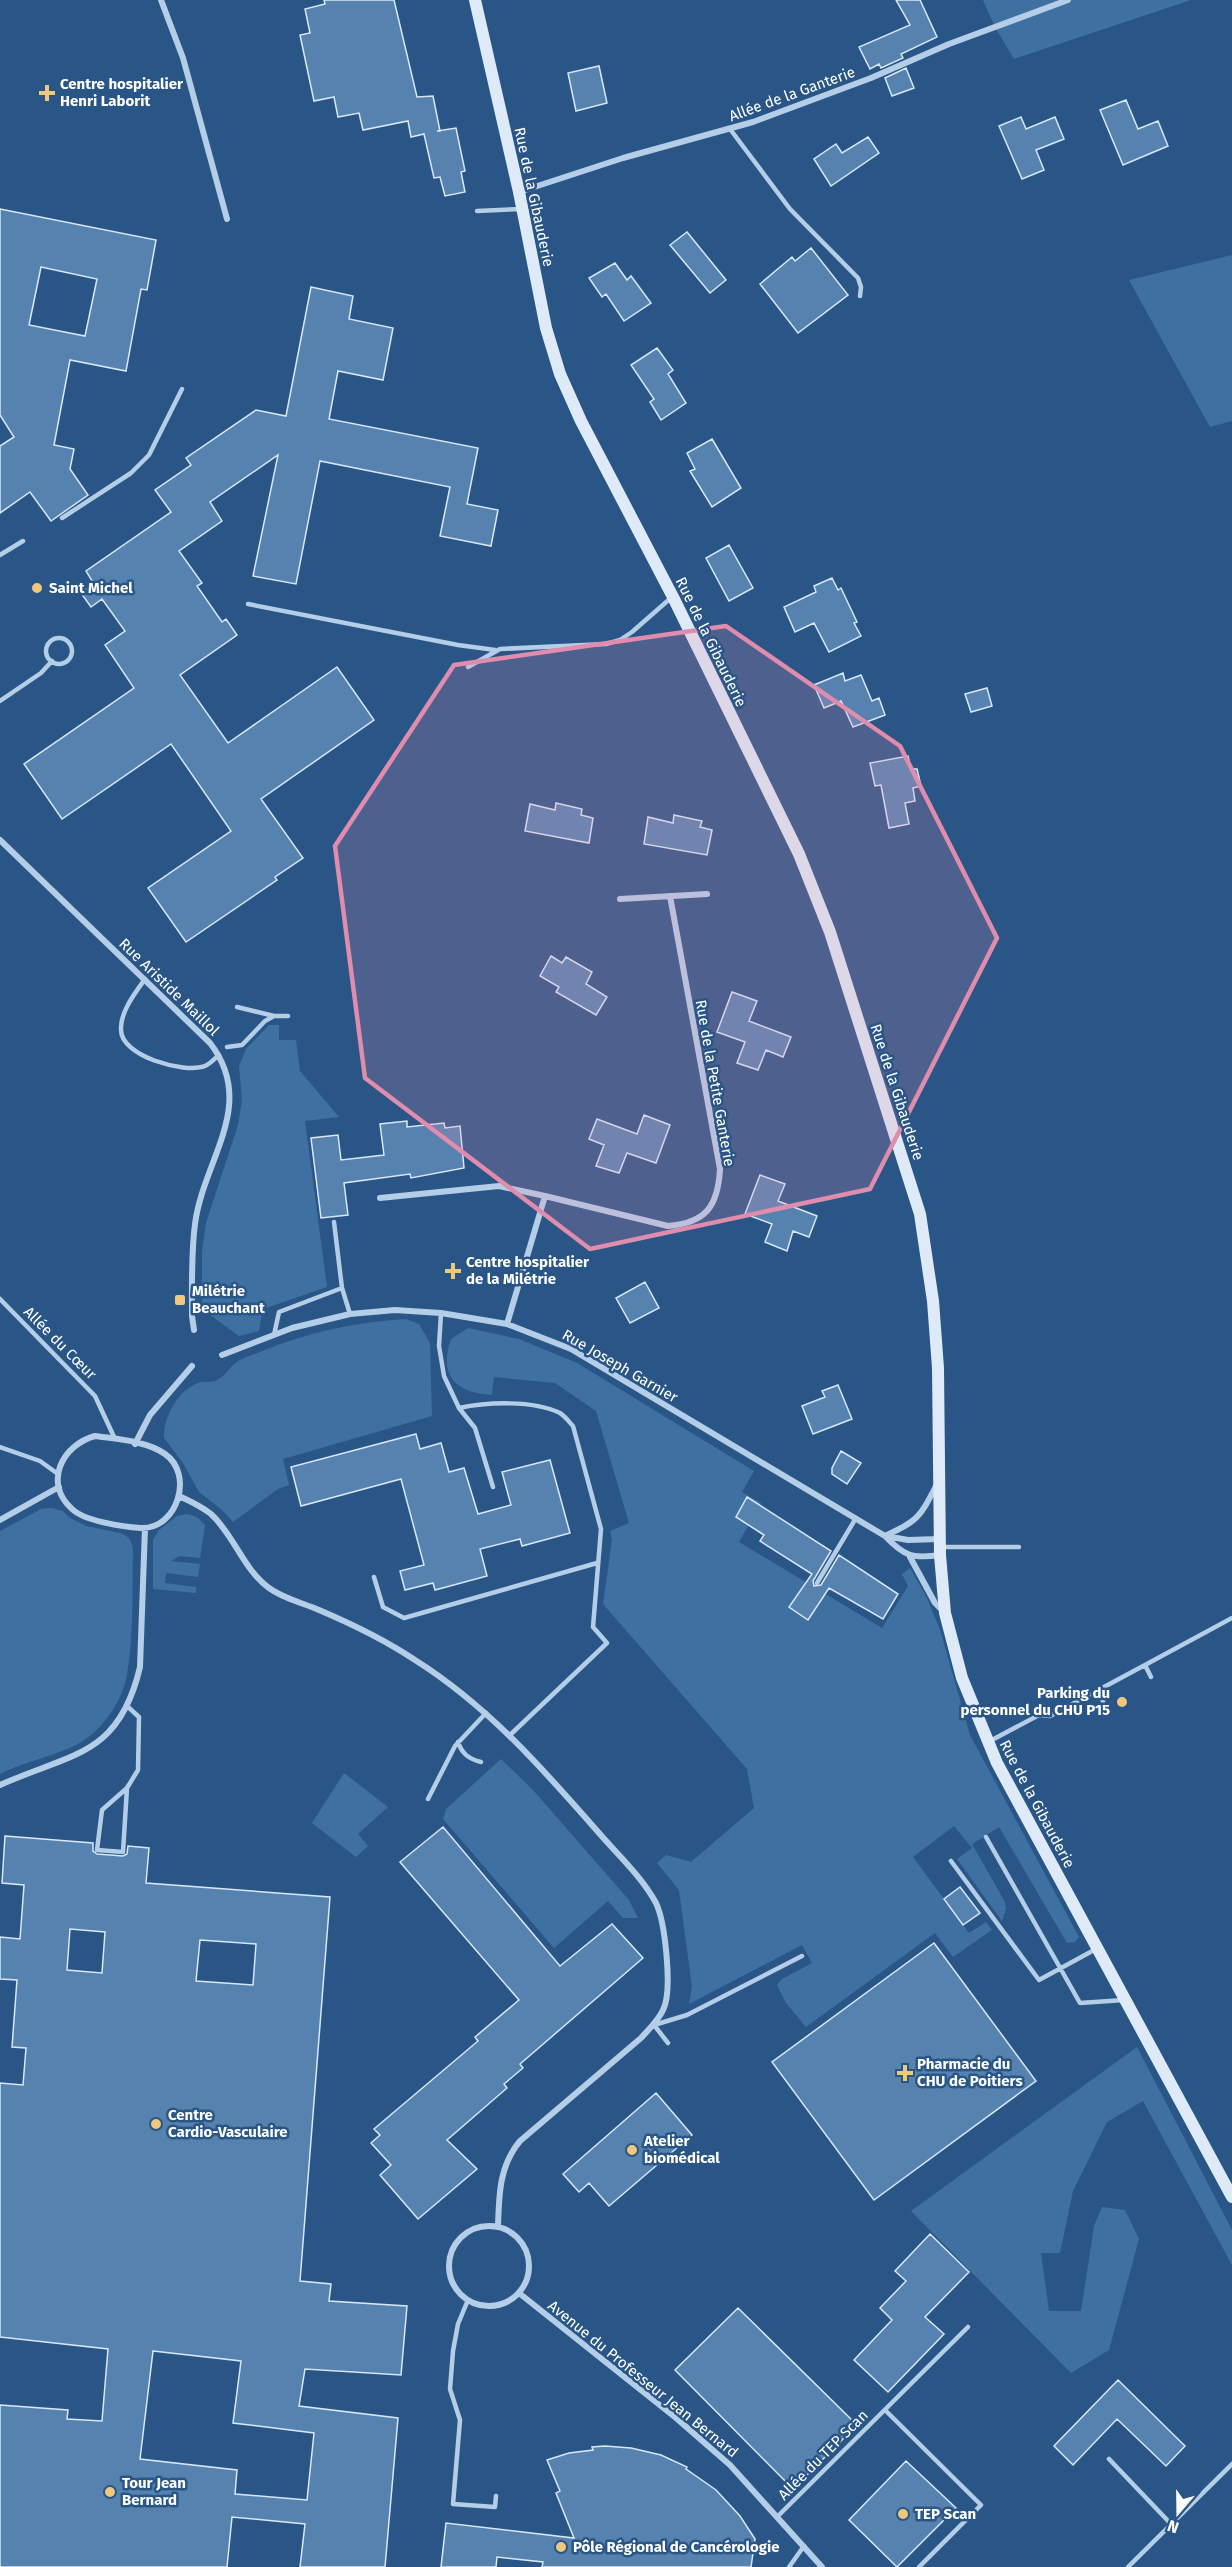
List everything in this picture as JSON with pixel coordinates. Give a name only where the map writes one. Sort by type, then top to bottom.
[{"type":"street","points":[[161,0],[183,58],[227,219]]},
{"type":"street","name":"Rue de la Gibauderie","points":[[475,0],[519,192],[546,328],[560,374],[580,421],[673,597],[790,837],[830,932],[920,1214],[933,1301],[938,1368],[940,1547],[945,1613],[962,1678],[997,1763],[1126,2000],[1227,2177],[1232,2198]]},
{"type":"street","name":"Allée de la Ganterie","points":[[519,192],[623,158],[730,129],[871,78],[949,44],[1068,0]]},
{"type":"street","name":"Rue Aristide Maillol","points":[[0,840],[145,979],[219,1054],[228,1073],[231,1106],[200,1199],[195,1224],[192,1316],[194,1330]]},
{"type":"street","points":[[620,899],[707,894]]},
{"type":"street","name":"Rue de la Petite Ganterie","points":[[380,1198],[499,1186],[668,1226],[686,1225],[702,1218],[714,1203],[719,1186],[720,1169],[670,896]]},
{"type":"street","points":[[507,1324],[545,1196]]},
{"type":"street","name":"Rue Joseph Garnier","points":[[222,1355],[292,1328],[351,1314],[395,1310],[441,1313],[507,1324],[571,1349],[856,1518],[885,1536],[896,1548],[910,1557]]},
{"type":"street","points":[[135,1444],[150,1415],[192,1366]]},
{"type":"street","points":[[94,1436],[135,1444],[151,1447],[166,1454],[176,1467],[180,1482],[179,1496],[174,1510],[161,1522],[145,1528],[87,1518],[73,1511],[64,1501],[59,1487],[58,1474],[62,1459],[70,1448],[81,1440],[94,1436]]},
{"type":"street","points":[[885,1536],[912,1524],[922,1513],[940,1480]]},
{"type":"street","points":[[0,1520],[59,1487]]},
{"type":"street","points":[[179,1496],[210,1514],[245,1562],[270,1589],[364,1630],[451,1684],[486,1713],[510,1735],[635,1874],[657,1905],[662,1923],[668,1993],[664,2008],[654,2025],[520,2141],[509,2155],[499,2198],[498,2227]]},
{"type":"street","points":[[0,1785],[81,1754],[98,1743],[113,1728],[128,1706],[140,1667],[145,1528]]},
{"type":"street","points":[[885,1536],[940,1547]]},
{"type":"street","points":[[940,1547],[910,1557],[935,1603],[945,1613]]},
{"type":"street","points":[[486,2226],[498,2227],[514,2234],[526,2250],[529,2272],[519,2293],[510,2301],[489,2306],[468,2300],[459,2292],[451,2275],[450,2257],[455,2245],[473,2229],[486,2226]]},
{"type":"street","name":"Avenue du Professeur Jean Bernard","points":[[519,2293],[676,2418],[730,2465],[822,2567]]},
{"type":"lane","points":[[730,129],[790,208],[858,278],[861,287],[860,296]]},
{"type":"lane","points":[[477,211],[522,209]]},
{"type":"lane","points":[[62,518],[131,473],[149,455],[182,389]]},
{"type":"lane","points":[[0,555],[23,541]]},
{"type":"lane","points":[[248,604],[458,645],[495,650],[524,646],[606,644],[620,640],[673,597]]},
{"type":"lane","points":[[56,638],[66,640],[72,648],[69,658],[62,663],[52,661],[46,653],[48,644],[56,638]]},
{"type":"lane","points":[[468,667],[495,650]]},
{"type":"lane","points":[[0,700],[41,673],[52,661]]},
{"type":"lane","points":[[145,979],[123,1020],[121,1034],[125,1040],[152,1060],[182,1068],[206,1066],[219,1054]]},
{"type":"lane","points":[[237,1006],[274,1016],[288,1016]]},
{"type":"lane","points":[[227,1047],[242,1045],[265,1021],[274,1016]]},
{"type":"lane","points":[[334,1222],[342,1288],[351,1314]]},
{"type":"lane","points":[[274,1335],[279,1312],[342,1288]]},
{"type":"lane","name":"Allée du Cœur","points":[[0,1299],[95,1396],[115,1439]]},
{"type":"lane","points":[[441,1313],[439,1346],[444,1377],[459,1408],[475,1428],[493,1487]]},
{"type":"lane","points":[[459,1408],[486,1402],[546,1408],[562,1414],[573,1426],[601,1529],[593,1627],[607,1643],[510,1735]]},
{"type":"lane","points":[[0,1447],[40,1461],[58,1474]]},
{"type":"lane","points":[[817,1583],[856,1518]]},
{"type":"lane","points":[[940,1547],[1019,1546]]},
{"type":"lane","points":[[374,1577],[384,1608],[404,1618],[597,1563]]},
{"type":"lane","points":[[988,1743],[1039,1715],[1051,1719],[1097,1691],[1232,1618]]},
{"type":"lane","points":[[1145,1665],[1151,1677]]},
{"type":"lane","points":[[1097,1691],[1103,1701]]},
{"type":"lane","points":[[127,1788],[123,1851],[97,1850],[102,1810],[127,1788],[138,1770],[140,1724],[136,1712],[128,1706]]},
{"type":"lane","points":[[428,1799],[458,1742],[486,1713]]},
{"type":"lane","points":[[458,1742],[461,1751],[472,1760],[481,1762]]},
{"type":"lane","points":[[986,1838],[1080,2003],[1126,2000]]},
{"type":"lane","points":[[951,1861],[1039,1980],[1098,1948]]},
{"type":"lane","points":[[668,2043],[654,2025],[687,2015],[802,1956]]},
{"type":"lane","points":[[468,2300],[459,2324],[453,2351],[450,2389],[460,2420],[453,2504],[495,2507],[496,2496]]},
{"type":"lane","name":"Allée du TEP Scan","points":[[778,2516],[968,2327]]},
{"type":"lane","points":[[885,2410],[981,2505],[919,2567]]},
{"type":"lane","points":[[1109,2459],[1172,2524]]},
{"type":"lane","points":[[1128,2567],[1232,2464]]},
{"type":"lane","points":[[789,2567],[804,2546]]},
{"type":"highlighted area","points":[[726,626],[900,746],[997,938],[870,1189],[590,1249],[365,1078],[335,846],[454,665]]},
{"type":"shaded area","points":[[983,0],[1191,0],[1014,59],[995,27]]},
{"type":"shaded area","points":[[1232,255],[1232,421],[1210,427],[1129,280]]},
{"type":"shaded area","points":[[269,1025],[279,1025],[279,1040],[296,1040],[300,1071],[339,1117],[305,1121],[327,1287],[263,1309],[259,1331],[239,1336],[202,1307],[202,1252],[206,1223],[238,1125],[242,1100],[239,1066],[246,1049]]},
{"type":"shaded area","points":[[406,1319],[419,1324],[430,1343],[432,1416],[283,1459],[289,1485],[278,1489],[233,1522],[199,1492],[183,1463],[164,1438],[169,1414],[184,1392],[198,1383],[220,1378],[234,1364],[243,1359],[297,1338],[351,1325]]},
{"type":"shaded area","points":[[468,1328],[519,1339],[577,1363],[754,1471],[742,1492],[761,1503],[739,1542],[882,1628],[908,1586],[902,1574],[910,1568],[927,1598],[940,1630],[970,1735],[1079,1937],[1075,1942],[1067,1943],[999,1827],[972,1844],[1005,1902],[1006,1909],[1002,1921],[957,1859],[972,1848],[954,1826],[913,1857],[969,1933],[986,1922],[992,1930],[953,1957],[935,1933],[806,2027],[786,2003],[777,1985],[782,1979],[812,1963],[802,1945],[689,2004],[692,1987],[679,1890],[657,1863],[666,1855],[691,1862],[754,1808],[747,1769],[603,1604],[612,1540],[610,1531],[629,1523],[596,1411],[555,1383],[494,1377],[492,1395],[479,1394],[460,1386],[449,1372],[448,1352],[451,1339]]},
{"type":"shaded area","points":[[51,1508],[63,1511],[70,1518],[86,1526],[123,1534],[130,1541],[133,1549],[132,1612],[127,1674],[116,1705],[103,1723],[87,1738],[78,1744],[0,1774],[0,1531],[41,1509]]},
{"type":"shaded area","points":[[187,1514],[197,1517],[205,1525],[200,1558],[180,1556],[171,1561],[200,1564],[198,1577],[166,1573],[165,1583],[196,1587],[196,1593],[153,1589],[153,1540],[159,1530],[177,1516]]},
{"type":"shaded area","points":[[501,1759],[533,1790],[629,1900],[638,1918],[623,1918],[608,1901],[554,1948],[443,1819],[446,1809]]},
{"type":"shaded area","points":[[344,1773],[388,1807],[358,1834],[368,1846],[356,1857],[312,1823]]},
{"type":"shaded area","points":[[1137,2047],[1232,2230],[1232,2265],[1143,2101],[1107,2122],[1073,2191],[1060,2253],[1041,2253],[1049,2311],[1081,2311],[1094,2226],[1102,2207],[1125,2210],[1139,2239],[1109,2350],[1071,2373],[911,2211]]},
{"type":"building","points":[[324,0],[394,0],[417,97],[433,96],[440,131],[456,128],[465,171],[461,172],[465,192],[445,196],[440,177],[434,178],[424,134],[411,137],[408,121],[363,130],[359,113],[338,117],[334,97],[314,101],[300,35],[310,33],[305,9],[325,4]]},
{"type":"building","points":[[896,0],[920,0],[937,37],[901,54],[903,58],[881,68],[879,64],[870,69],[859,47],[910,25]]},
{"type":"building","points":[[599,66],[607,103],[576,111],[568,73]]},
{"type":"building","points":[[906,68],[914,88],[892,96],[885,78]]},
{"type":"building","points":[[1126,100],[1138,129],[1158,121],[1168,146],[1123,165],[1100,110]]},
{"type":"building","points":[[1021,117],[1026,129],[1055,117],[1064,139],[1036,150],[1044,170],[1022,179],[999,126]]},
{"type":"building","points":[[868,137],[879,153],[831,186],[814,159],[836,144],[842,153]]},
{"type":"building","points":[[0,209],[156,240],[147,290],[141,289],[126,371],[70,360],[54,445],[74,449],[70,469],[88,495],[51,521],[30,492],[0,513],[0,446],[14,437],[0,415]],"holes":[[[41,267],[97,279],[85,336],[29,325]]]},
{"type":"building","points":[[687,232],[726,280],[710,293],[670,245]]},
{"type":"building","points":[[811,248],[848,295],[798,333],[760,284],[792,257],[795,261]]},
{"type":"building","points":[[615,263],[627,280],[631,276],[651,303],[624,321],[606,294],[602,297],[589,278]]},
{"type":"building","points":[[311,287],[353,296],[349,319],[393,328],[383,380],[338,371],[329,419],[478,448],[467,504],[498,510],[491,546],[440,536],[450,487],[320,461],[296,584],[253,576],[278,455],[210,502],[222,521],[179,551],[202,583],[197,586],[222,622],[226,619],[237,635],[180,675],[228,743],[337,667],[374,720],[261,799],[303,858],[275,877],[277,880],[186,942],[148,888],[231,831],[171,744],[62,819],[24,764],[134,688],[105,645],[125,631],[102,599],[91,607],[81,593],[94,584],[86,571],[171,512],[155,490],[191,465],[186,458],[256,410],[286,416]]},
{"type":"building","points":[[657,348],[673,370],[668,374],[686,403],[661,420],[650,402],[654,399],[631,365]]},
{"type":"building","points":[[712,439],[741,488],[712,507],[690,471],[695,469],[687,453]]},
{"type":"building","points":[[729,545],[753,588],[729,601],[706,558]]},
{"type":"building","points":[[832,578],[838,590],[841,588],[861,636],[829,652],[814,623],[795,632],[784,607],[816,592],[814,586]]},
{"type":"building","points":[[843,673],[845,681],[861,675],[872,701],[879,698],[885,715],[853,727],[841,701],[824,708],[814,685]]},
{"type":"building","points":[[987,688],[992,706],[971,712],[965,694]]},
{"type":"building","points":[[908,756],[911,769],[917,769],[921,786],[913,788],[915,801],[905,803],[909,824],[889,828],[881,785],[875,786],[870,763]]},
{"type":"building","points":[[556,803],[582,809],[581,815],[593,818],[589,843],[525,831],[530,804],[555,810]]},
{"type":"building","points":[[674,815],[702,821],[700,827],[712,830],[707,855],[644,844],[648,817],[673,823]]},
{"type":"building","points":[[551,956],[562,963],[566,957],[592,972],[586,984],[607,997],[596,1015],[556,992],[559,987],[540,976]]},
{"type":"building","points":[[732,992],[757,1001],[749,1021],[791,1037],[783,1057],[766,1050],[758,1070],[737,1063],[745,1042],[717,1032]]},
{"type":"building","points":[[644,1115],[670,1125],[656,1163],[627,1153],[619,1173],[596,1166],[604,1145],[589,1139],[597,1119],[637,1134]]},
{"type":"building","points":[[407,1121],[407,1127],[444,1123],[445,1128],[460,1126],[464,1168],[411,1178],[410,1174],[344,1183],[348,1215],[321,1218],[311,1138],[338,1135],[341,1160],[384,1155],[380,1124]]},
{"type":"building","points":[[760,1175],[785,1184],[778,1201],[817,1216],[809,1237],[793,1231],[787,1251],[765,1242],[772,1224],[745,1214]]},
{"type":"building","points":[[645,1282],[659,1308],[630,1323],[616,1298]]},
{"type":"building","points":[[838,1385],[852,1419],[813,1434],[802,1406],[825,1397],[822,1391]]},
{"type":"building","points":[[416,1434],[420,1449],[441,1443],[449,1472],[464,1468],[478,1514],[511,1505],[502,1472],[550,1460],[570,1533],[522,1546],[520,1539],[480,1549],[487,1576],[435,1590],[433,1583],[405,1590],[400,1571],[424,1565],[401,1479],[301,1506],[291,1467]]},
{"type":"building","points":[[841,1451],[861,1463],[847,1484],[832,1474],[832,1468]]},
{"type":"building","points":[[747,1497],[831,1551],[813,1581],[814,1586],[821,1585],[839,1555],[898,1594],[883,1619],[829,1588],[808,1620],[789,1607],[812,1574],[760,1541],[764,1535],[736,1517]]},
{"type":"building","points":[[443,1827],[560,1966],[612,1924],[643,1958],[520,2064],[523,2068],[504,2084],[507,2088],[447,2140],[477,2169],[418,2219],[380,2175],[391,2165],[371,2143],[380,2135],[374,2129],[478,2041],[475,2037],[519,2000],[400,1862]]},
{"type":"building","name":"Centre Cardio-Vasculaire","points":[[5,1836],[93,1843],[93,1851],[97,1854],[123,1856],[127,1854],[128,1846],[149,1848],[146,1883],[330,1897],[300,2281],[331,2284],[329,2301],[407,2306],[401,2375],[305,2369],[299,2406],[398,2418],[385,2567],[300,2567],[305,2524],[232,2517],[227,2567],[0,2567],[0,2405],[68,2410],[67,2419],[102,2421],[108,2349],[0,2337],[0,2083],[23,2085],[26,2048],[12,2047],[17,1980],[0,1979],[0,1937],[20,1939],[24,1885],[2,1883]],"holes":[[[70,1929],[105,1932],[102,1973],[67,1970]],[[200,1940],[256,1944],[253,1985],[196,1981]],[[153,2351],[241,2361],[233,2423],[314,2433],[307,2500],[235,2494],[237,2470],[140,2459]]]},
{"type":"building","points":[[960,1887],[980,1913],[963,1925],[944,1899]]},
{"type":"building","name":"Pharmacie du CHU de Poitiers","points":[[934,1943],[1036,2081],[874,2200],[772,2062]]},
{"type":"building","name":"Atelier biomédical","points":[[656,2093],[692,2135],[609,2206],[589,2183],[579,2192],[563,2174]]},
{"type":"building","points":[[930,2234],[969,2272],[925,2317],[944,2334],[888,2392],[854,2360],[892,2320],[880,2308],[906,2281],[895,2271]]},
{"type":"building","points":[[738,2308],[857,2425],[793,2489],[675,2370]]},
{"type":"building","points":[[1118,2380],[1185,2446],[1166,2466],[1117,2419],[1073,2465],[1054,2446]]},
{"type":"building","points":[[592,2447],[631,2448],[661,2455],[687,2467],[686,2469],[716,2490],[740,2516],[755,2539],[751,2567],[542,2567],[543,2562],[497,2557],[496,2567],[441,2567],[446,2523],[574,2538],[556,2493],[560,2491],[547,2460],[569,2453],[593,2450]]},
{"type":"building","name":"TEP Scan","points":[[906,2461],[956,2508],[897,2567],[849,2520]]},
{"type":"place","name":"Centre hospitalier Henri Laborit","points":[[47,93]]},
{"type":"place","name":"Saint Michel","points":[[37,588]]},
{"type":"place","name":"Centre hospitalier de la Milétrie","points":[[453,1271]]},
{"type":"place","name":"Milétrie Beauchant","points":[[180,1300]]},
{"type":"place","name":"Parking du personnel du CHU P15","points":[[1122,1702]]},
{"type":"place","name":"Pharmacie du CHU de Poitiers","points":[[905,2073]]},
{"type":"place","name":"Centre Cardio-Vasculaire","points":[[156,2124]]},
{"type":"place","name":"Atelier biomédical","points":[[632,2150]]},
{"type":"place","name":"Tour Jean Bernard","points":[[110,2492]]},
{"type":"place","name":"TEP Scan","points":[[903,2514]]},
{"type":"place","name":"Pôle Régional de Cancérologie","points":[[561,2547]]}]
